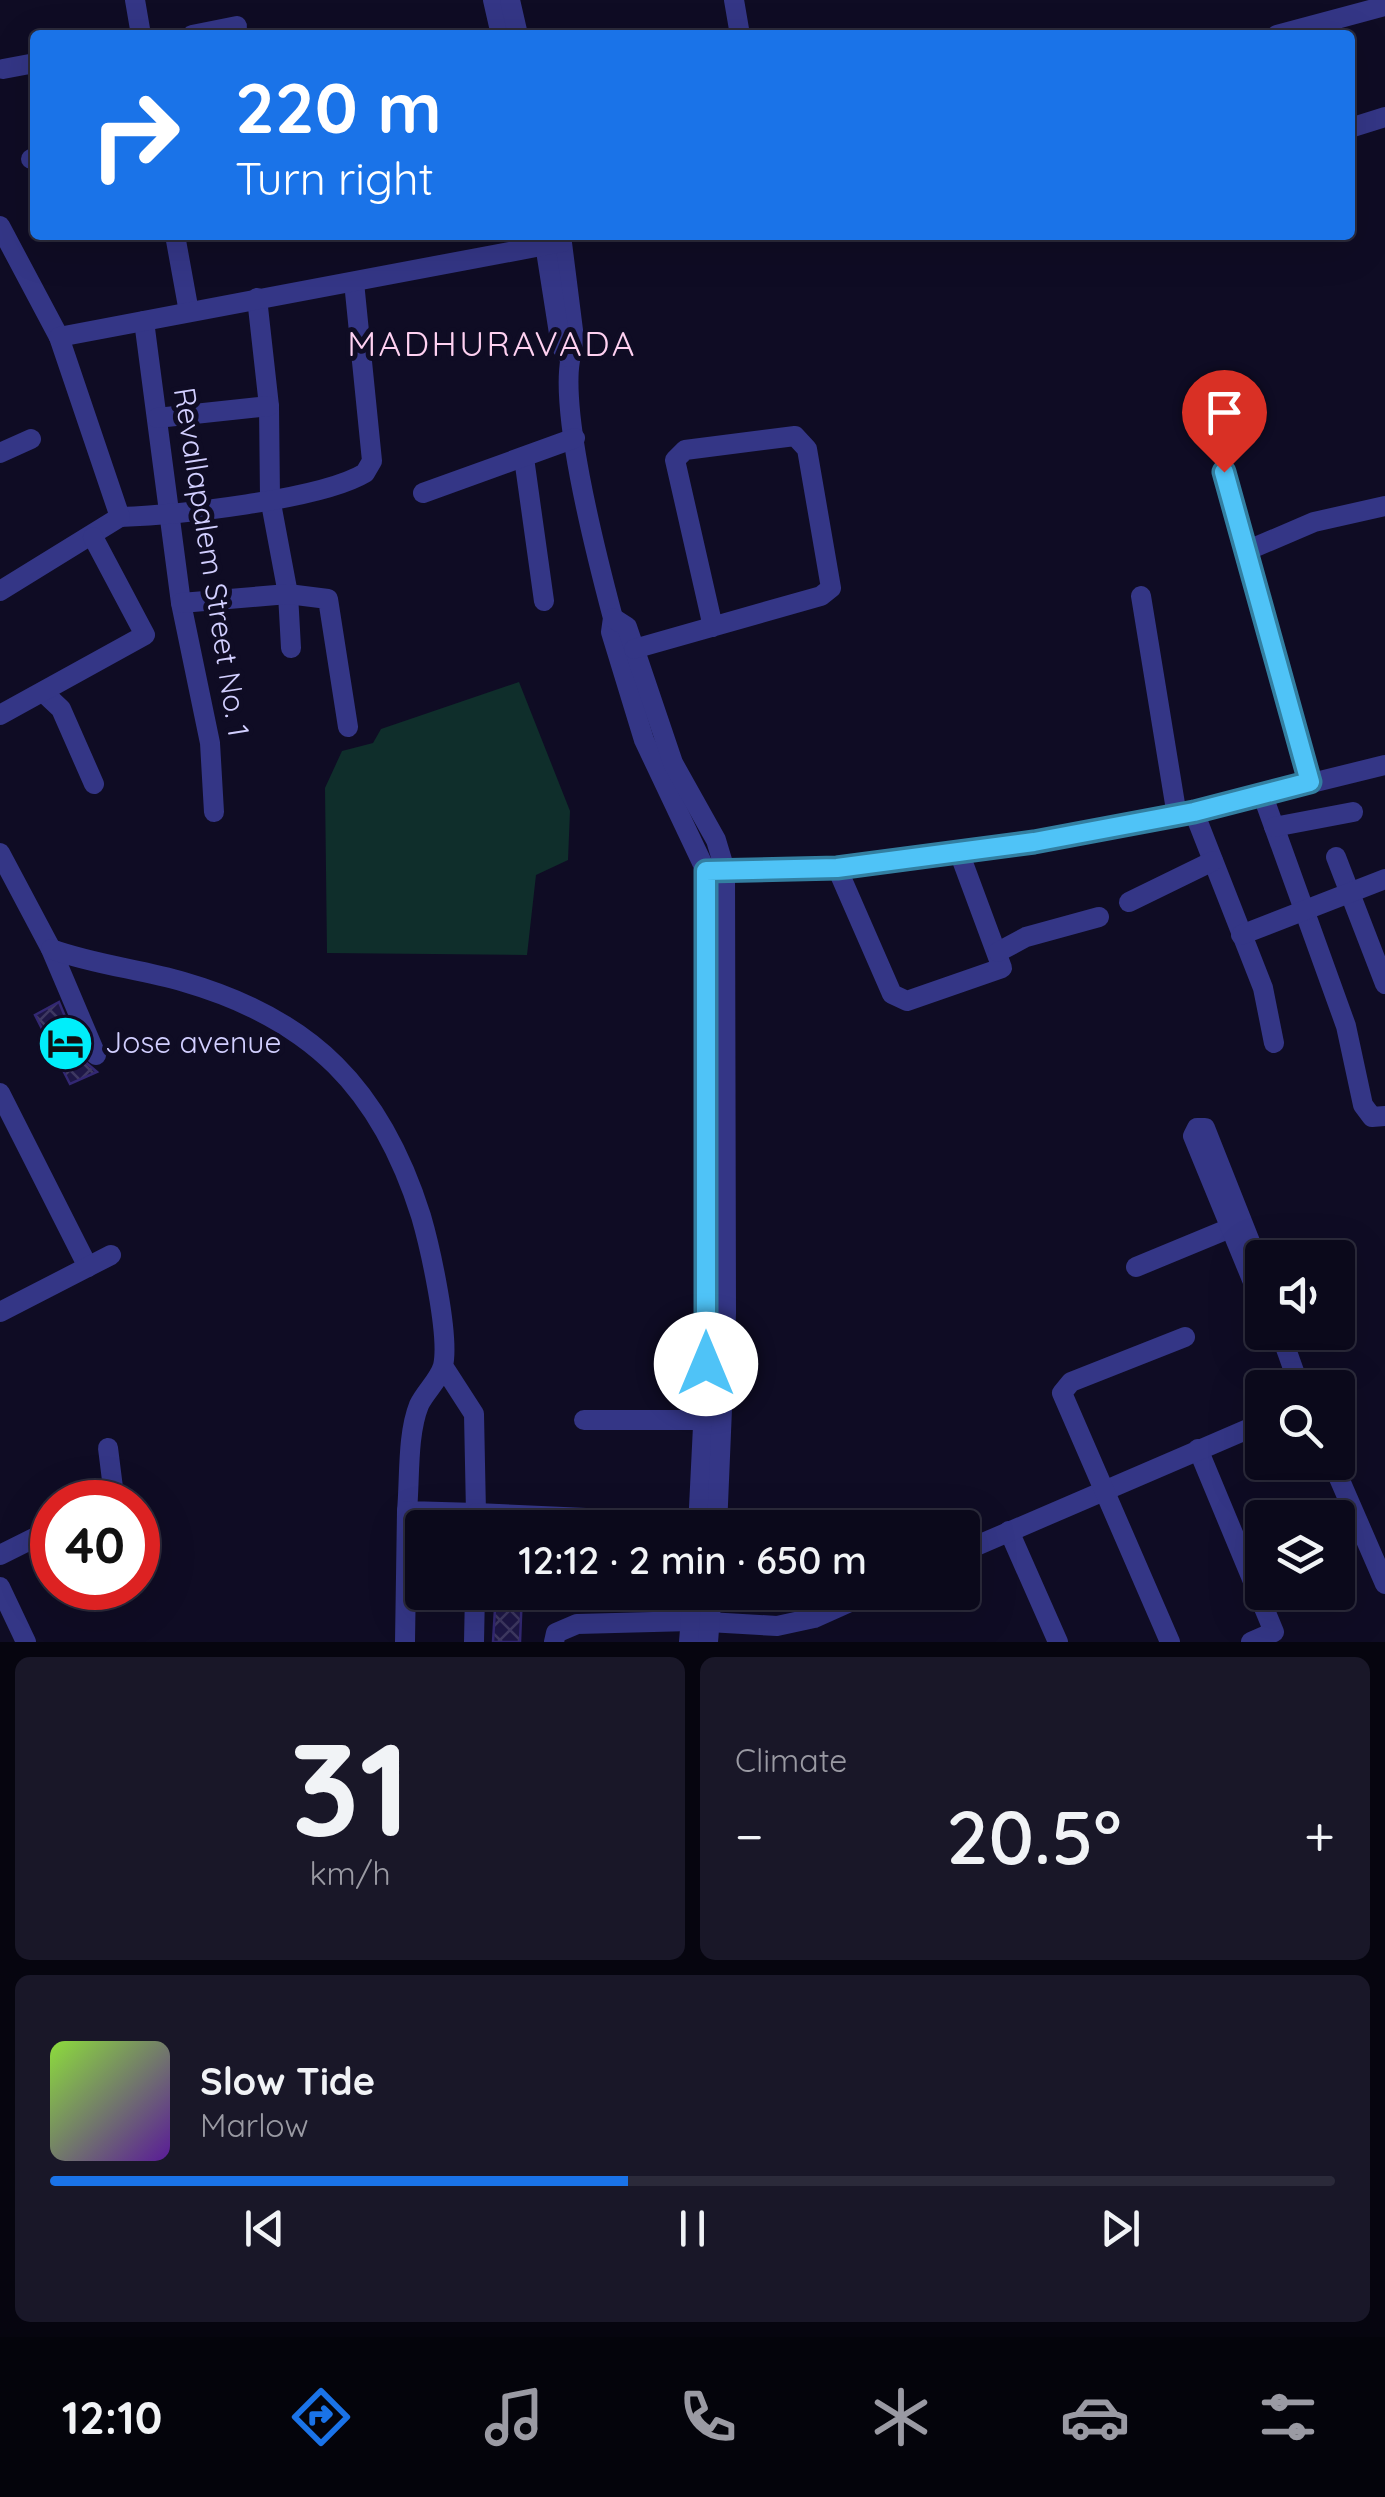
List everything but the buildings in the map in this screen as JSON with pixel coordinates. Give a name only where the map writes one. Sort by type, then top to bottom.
[{"type":"street","points":[[135,0],[140,30]]},
{"type":"street","points":[[494,0],[500,30]]},
{"type":"street","points":[[510,0],[517,30]]},
{"type":"street","points":[[734,0],[739,30]]},
{"type":"street","points":[[1296,30],[1385,6]]},
{"type":"street","points":[[216,30],[236,26]]},
{"type":"street","points":[[2,69],[30,64]]},
{"type":"street","points":[[1355,127],[1385,118]]},
{"type":"street","points":[[0,226],[60,337],[120,517]]},
{"type":"street","points":[[177,240],[189,312]]},
{"type":"street","points":[[60,337],[553,240],[575,346],[568,357],[575,438],[584,498],[613,618],[610,632],[644,740],[715,870],[726,1292],[706,1510]]},
{"type":"street","points":[[0,591],[94,537],[120,517],[170,515],[270,498],[366,473],[372,461],[354,282]]},
{"type":"street","points":[[257,298],[268,406],[270,498],[288,594],[290,648]]},
{"type":"street","name":"Revallapalem Street No. 1","points":[[144,321],[181,602],[210,743],[214,812]]},
{"type":"street","points":[[157,418],[268,406]]},
{"type":"street","points":[[634,649],[713,627],[821,596],[832,588],[807,449],[795,436],[685,450],[675,460],[713,627]]},
{"type":"street","points":[[423,493],[575,438]]},
{"type":"street","points":[[0,453],[31,439]]},
{"type":"street","points":[[524,458],[544,601]]},
{"type":"street","points":[[1224,472],[1310,782]]},
{"type":"street","points":[[1246,551],[1314,522],[1385,506]]},
{"type":"street","points":[[0,715],[146,635],[94,537]]},
{"type":"street","points":[[181,602],[288,594],[328,599],[348,727]]},
{"type":"street","points":[[1141,596],[1186,814],[1212,861],[1242,935],[1268,1004],[1274,1043]]},
{"type":"street","points":[[613,618],[626,627],[673,763],[716,840],[704,1510]]},
{"type":"street","points":[[43,692],[61,709],[78,739],[94,784]]},
{"type":"street","points":[[715,870],[837,868],[959,852],[1186,814],[1385,764]]},
{"type":"street","points":[[1263,796],[1346,1026],[1363,1105],[1372,1117],[1385,1116]]},
{"type":"street","points":[[1274,827],[1353,812]]},
{"type":"street","points":[[837,868],[892,994],[907,1000],[998,973],[1002,968],[959,852]]},
{"type":"street","points":[[0,853],[52,949],[96,1055]]},
{"type":"street","points":[[1336,857],[1385,984]]},
{"type":"street","points":[[1129,902],[1212,861]]},
{"type":"street","points":[[1242,935],[1385,880]]},
{"type":"street","points":[[998,952],[1026,937],[1099,917]]},
{"type":"street","points":[[52,949],[96,965],[185,982],[230,999],[274,1017],[338,1063],[384,1125],[416,1199],[437,1280],[442,1366],[474,1414],[476,1510]]},
{"type":"street","points":[[0,1093],[88,1268]]},
{"type":"street","points":[[1136,1268],[1237,1225]]},
{"type":"street","points":[[1237,1225],[1245,1240]]},
{"type":"street","points":[[1237,1225],[1245,1250]]},
{"type":"street","points":[[0,1312],[111,1256]]},
{"type":"street","points":[[1170,1642],[1066,1402],[1064,1386],[1185,1338]]},
{"type":"street","points":[[406,1510],[418,1407],[442,1366]]},
{"type":"street","points":[[584,1420],[704,1420]]},
{"type":"street","points":[[980,1544],[1245,1430]]},
{"type":"street","points":[[108,1448],[112,1480]]},
{"type":"street","points":[[1198,1449],[1276,1637],[1251,1642]]},
{"type":"street","points":[[1340,1480],[1385,1584]]},
{"type":"street","points":[[1009,1531],[1058,1642]]},
{"type":"street","points":[[0,1555],[30,1539]]},
{"type":"street","points":[[0,1587],[26,1642]]},
{"type":"street","points":[[404,1642],[409,1610]]},
{"type":"street","points":[[474,1642],[475,1610]]},
{"type":"street","points":[[554,1642],[556,1633],[577,1624],[700,1632],[796,1623],[828,1610]]},
{"type":"green space","points":[[519,682],[570,811],[568,860],[536,875],[527,955],[327,953],[325,788],[342,751],[373,743],[381,729]]},
{"type":"place","name":"Jose avenue","points":[[66,1043]]},
{"type":"district","name":"MADHURAVADA","points":[[492,344]]},
{"type":"route","points":[[706,1364],[706,871],[837,868],[1034,842],[1194,812],[1310,782],[1224,472]]}]
